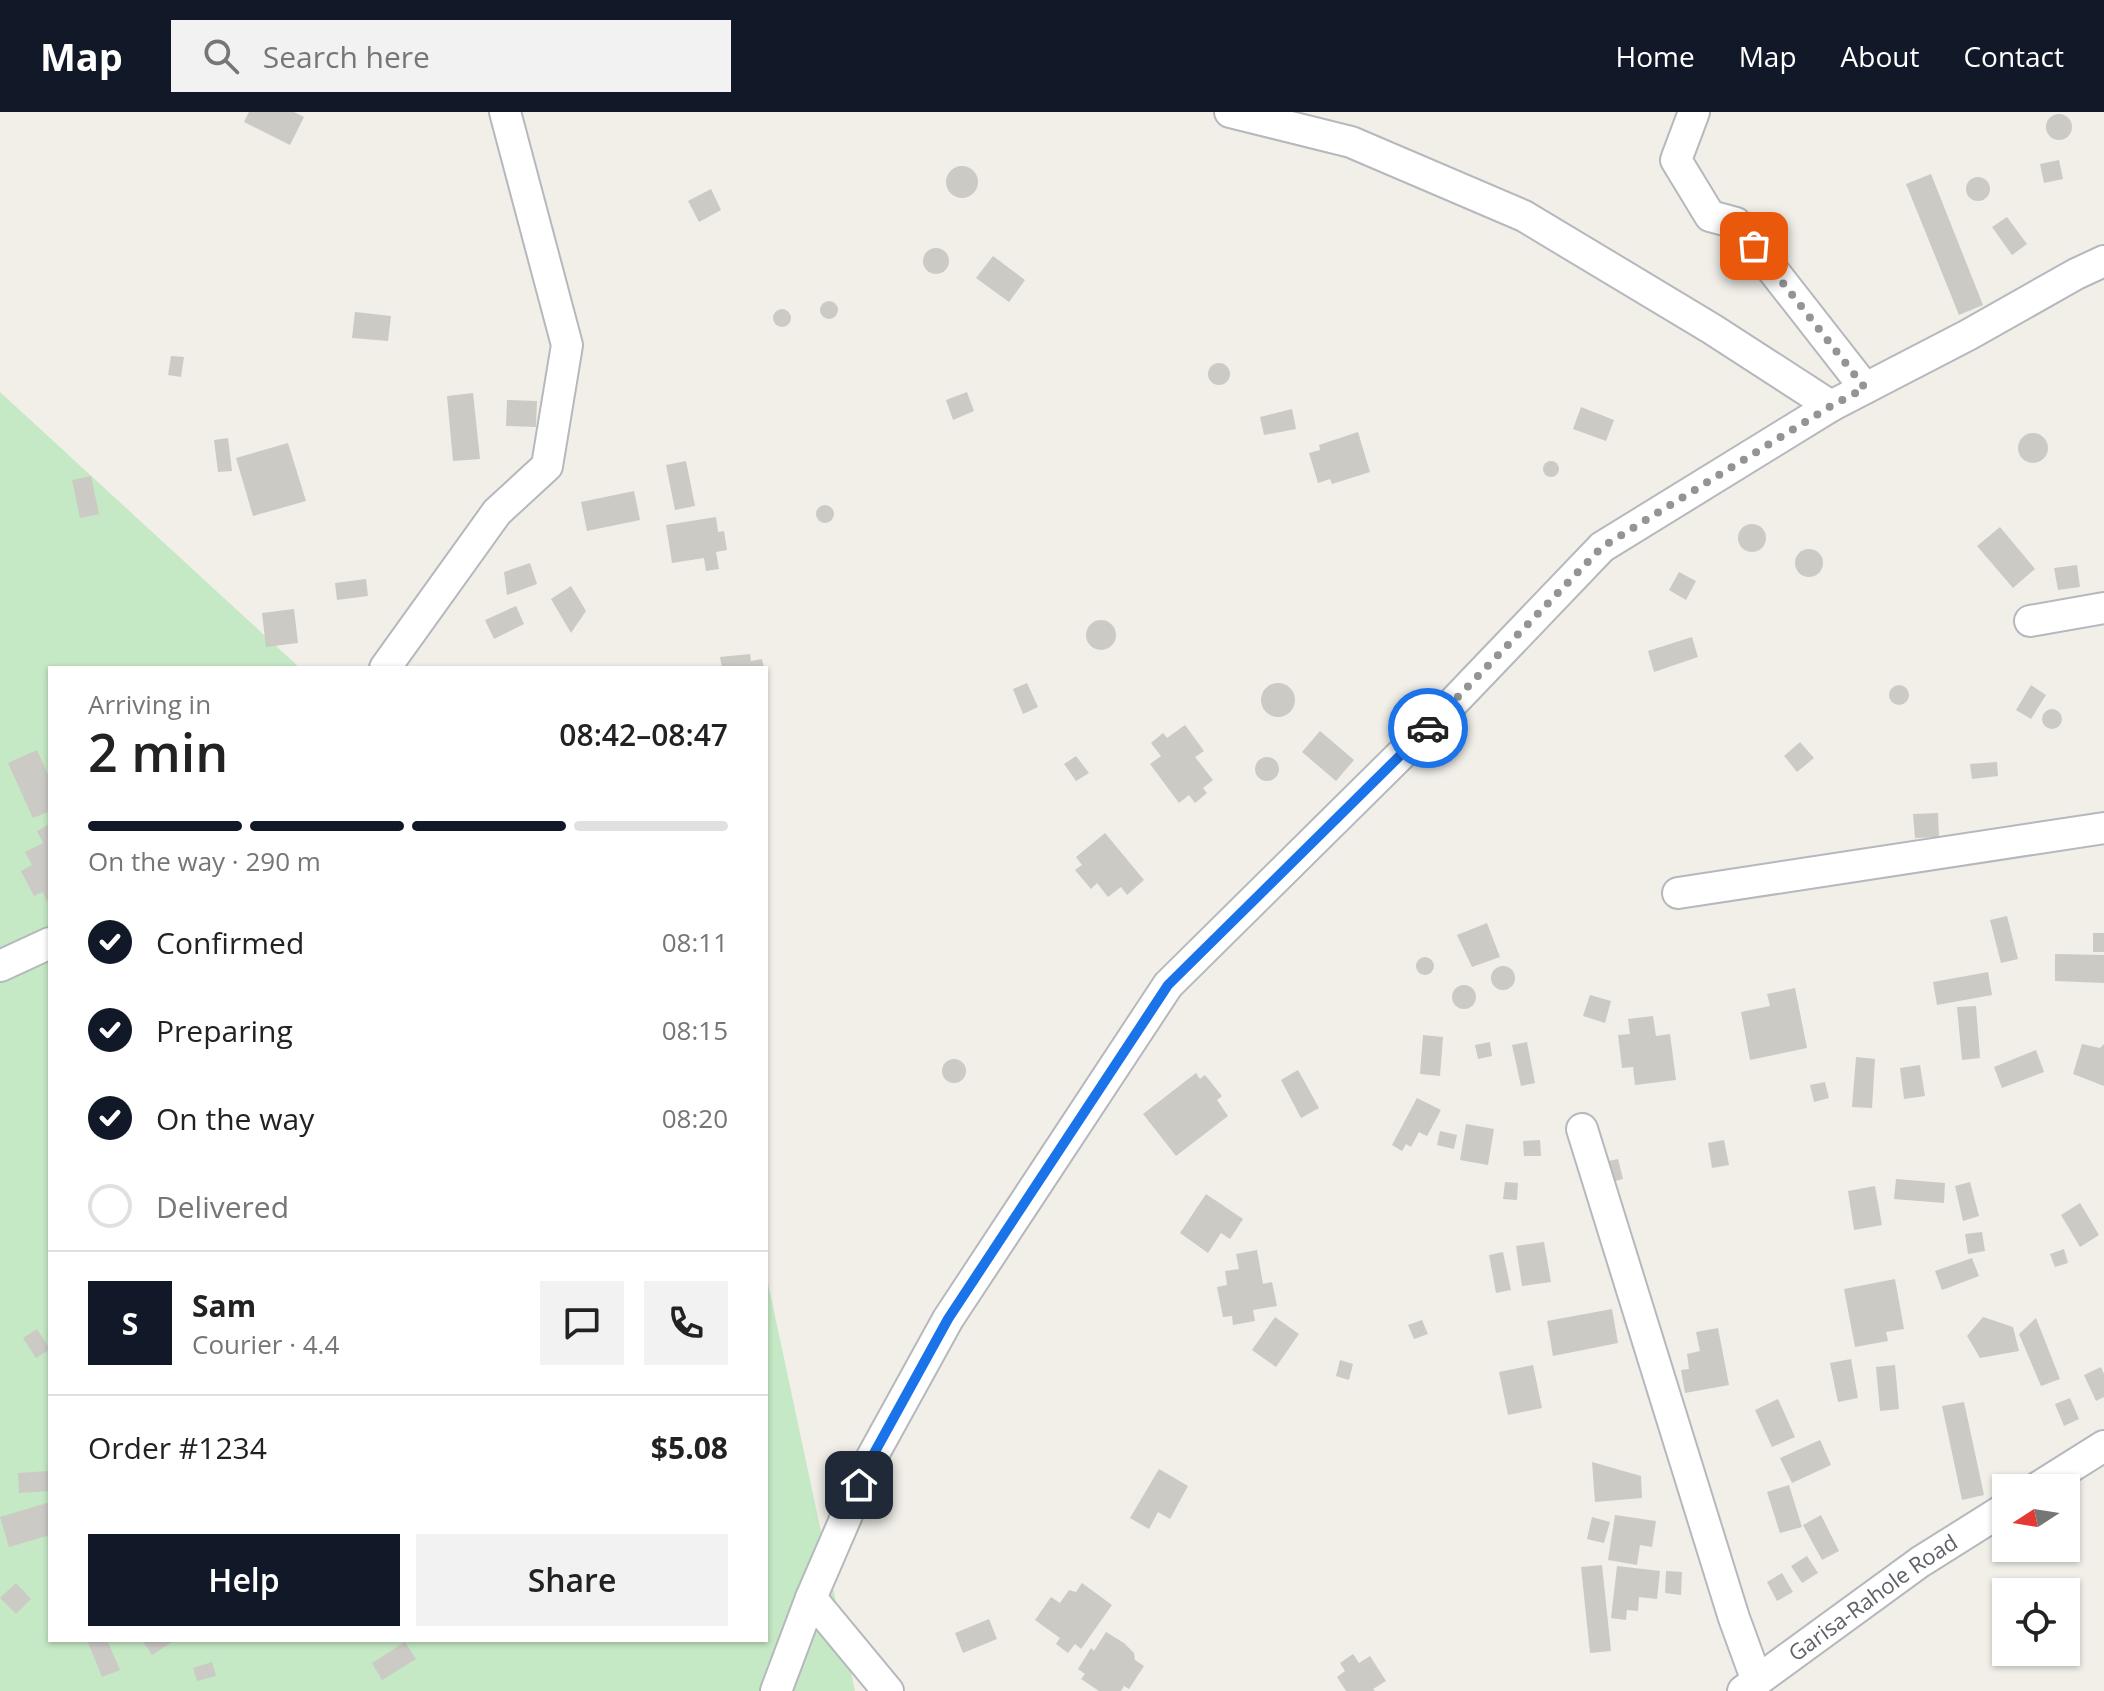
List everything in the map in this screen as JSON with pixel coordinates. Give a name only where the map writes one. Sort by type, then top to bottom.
[{"type":"street","points":[[386,666],[497,512],[547,466],[567,345],[505,112]]},
{"type":"street","points":[[1230,112],[1351,142],[1524,216],[1712,329],[1831,406]]},
{"type":"street","points":[[1694,112],[1676,160],[1703,205],[1710,216],[1736,223],[1865,388]]},
{"type":"street","points":[[776,1691],[811,1598],[872,1457],[948,1319],[1168,985],[1446,710],[1602,547],[1831,406],[2104,261]]},
{"type":"street","points":[[2030,621],[2104,608]]},
{"type":"street","points":[[1678,893],[2104,828]]},
{"type":"street","points":[[0,966],[48,944]]},
{"type":"street","points":[[1582,1129],[1729,1603],[1750,1686]]},
{"type":"street","points":[[2059,1474],[2104,1446]]},
{"type":"street","name":"Garisa-Rahole Road","points":[[1750,1686],[1920,1562],[1992,1517]]},
{"type":"street","points":[[811,1598],[888,1691]]},
{"type":"green space","points":[[0,392],[298,666],[48,666],[48,1642],[768,1642],[768,1283],[855,1691],[0,1691]]},
{"type":"building","points":[[249,112],[294,112],[304,117],[290,145],[244,122]]},
{"type":"building","points":[[2059,114],[2068,118],[2072,127],[2068,136],[2059,140],[2050,136],[2046,127],[2050,118]]},
{"type":"building","points":[[2059,160],[2063,179],[2044,183],[2040,164]]},
{"type":"building","points":[[962,166],[973,171],[978,182],[973,193],[962,198],[951,193],[946,182],[951,171]]},
{"type":"building","points":[[1931,174],[1983,305],[1959,315],[1906,184]]},
{"type":"building","points":[[1978,177],[1987,180],[1990,189],[1987,198],[1978,201],[1969,198],[1966,189],[1969,180]]},
{"type":"building","points":[[711,189],[721,210],[699,222],[688,201]]},
{"type":"building","points":[[2007,217],[2027,244],[2012,255],[1992,227]]},
{"type":"building","points":[[936,248],[945,252],[949,261],[945,270],[936,274],[927,270],[923,261],[927,252]]},
{"type":"building","points":[[993,256],[1025,280],[1009,302],[976,278]]},
{"type":"building","points":[[829,301],[838,310],[829,319],[820,310]]},
{"type":"building","points":[[782,309],[791,318],[782,327],[773,318]]},
{"type":"building","points":[[355,312],[391,316],[388,341],[352,338]]},
{"type":"building","points":[[171,356],[184,357],[181,377],[168,375]]},
{"type":"building","points":[[1219,363],[1230,374],[1219,385],[1208,374]]},
{"type":"building","points":[[967,392],[974,411],[953,420],[946,400]]},
{"type":"building","points":[[473,393],[480,459],[453,461],[447,396]]},
{"type":"building","points":[[507,400],[537,401],[536,427],[506,426]]},
{"type":"building","points":[[1581,407],[1614,420],[1606,441],[1573,429]]},
{"type":"building","points":[[1292,409],[1296,429],[1264,435],[1260,417]]},
{"type":"building","points":[[1358,432],[1370,472],[1332,484],[1330,479],[1318,483],[1309,453],[1320,450],[1319,445]]},
{"type":"building","points":[[2033,433],[2044,437],[2048,448],[2044,459],[2033,463],[2022,459],[2018,448],[2022,437]]},
{"type":"building","points":[[228,438],[232,471],[218,472],[214,440]]},
{"type":"building","points":[[288,443],[306,501],[253,516],[236,458]]},
{"type":"building","points":[[686,461],[695,506],[675,510],[666,465]]},
{"type":"building","points":[[1551,461],[1557,463],[1557,475],[1551,477],[1545,475],[1543,469],[1545,463]]},
{"type":"building","points":[[91,476],[99,514],[80,518],[72,480]]},
{"type":"building","points":[[634,491],[640,520],[587,531],[581,502]]},
{"type":"building","points":[[825,505],[834,514],[825,523],[816,514]]},
{"type":"building","points":[[716,517],[718,532],[724,531],[727,550],[716,552],[719,569],[706,571],[704,558],[672,563],[666,525]]},
{"type":"building","points":[[1752,524],[1762,528],[1766,538],[1762,548],[1752,552],[1742,548],[1738,538],[1742,528]]},
{"type":"building","points":[[2000,527],[2035,569],[2013,588],[1977,546]]},
{"type":"building","points":[[1809,549],[1819,553],[1823,563],[1819,573],[1809,577],[1799,573],[1795,563],[1799,553]]},
{"type":"building","points":[[530,563],[537,584],[507,595],[504,572]]},
{"type":"building","points":[[2077,565],[2080,587],[2058,590],[2054,568]]},
{"type":"building","points":[[1679,572],[1696,581],[1686,600],[1669,590]]},
{"type":"building","points":[[366,579],[368,596],[337,600],[335,583]]},
{"type":"building","points":[[571,586],[586,611],[571,633],[551,599]]},
{"type":"building","points":[[516,606],[524,624],[494,639],[485,620]]},
{"type":"building","points":[[294,609],[298,643],[266,647],[262,613]]},
{"type":"building","points":[[1101,620],[1111,625],[1116,635],[1111,645],[1101,650],[1091,645],[1086,635],[1091,625]]},
{"type":"building","points":[[1692,637],[1698,657],[1654,672],[1648,651]]},
{"type":"building","points":[[750,654],[751,661],[762,659],[764,666],[722,666],[720,657]]},
{"type":"building","points":[[1027,683],[1038,707],[1023,714],[1013,689]]},
{"type":"building","points":[[1278,683],[1290,688],[1295,700],[1290,712],[1278,717],[1266,712],[1261,700],[1266,688]]},
{"type":"building","points":[[1899,685],[1906,688],[1909,695],[1906,702],[1899,705],[1892,702],[1889,695],[1892,688]]},
{"type":"building","points":[[2031,685],[2046,695],[2031,719],[2016,710]]},
{"type":"building","points":[[2048,709],[2056,709],[2062,719],[2056,729],[2048,729],[2042,723],[2042,715]]},
{"type":"building","points":[[1185,725],[1204,751],[1195,757],[1213,780],[1203,788],[1207,793],[1195,803],[1189,795],[1179,803],[1150,764],[1161,756],[1151,743],[1163,733],[1167,738]]},
{"type":"building","points":[[1320,731],[1354,760],[1336,781],[1302,752]]},
{"type":"building","points":[[1800,742],[1814,758],[1797,772],[1784,756]]},
{"type":"building","points":[[37,750],[48,775],[48,812],[33,818],[8,763]]},
{"type":"building","points":[[1076,756],[1089,773],[1076,781],[1064,764]]},
{"type":"building","points":[[1267,757],[1276,760],[1279,769],[1276,778],[1267,781],[1258,778],[1255,769],[1258,760]]},
{"type":"building","points":[[1997,762],[1998,776],[1972,779],[1970,764]]},
{"type":"building","points":[[1938,813],[1939,837],[1915,838],[1913,814]]},
{"type":"building","points":[[48,825],[47,901],[43,892],[34,896],[21,871],[32,865],[25,852],[43,843],[37,831]]},
{"type":"building","points":[[1105,833],[1144,880],[1127,895],[1121,887],[1108,897],[1097,883],[1091,889],[1075,870],[1082,865],[1076,857]]},
{"type":"building","points":[[2007,916],[2018,959],[2001,963],[1990,920]]},
{"type":"building","points":[[1487,923],[1500,957],[1472,967],[1457,935]]},
{"type":"building","points":[[2093,933],[2104,933],[2104,952],[2093,952]]},
{"type":"building","points":[[2055,954],[2104,955],[2104,983],[2055,981]]},
{"type":"building","points":[[1425,957],[1434,966],[1425,975],[1416,966]]},
{"type":"building","points":[[1503,966],[1512,969],[1515,978],[1512,987],[1503,990],[1494,987],[1491,978],[1494,969]]},
{"type":"building","points":[[1988,972],[1992,995],[1937,1005],[1933,982]]},
{"type":"building","points":[[1464,985],[1473,988],[1476,997],[1473,1006],[1464,1009],[1455,1006],[1452,997],[1455,988]]},
{"type":"building","points":[[1795,988],[1807,1048],[1750,1060],[1741,1012],[1770,1006],[1767,994]]},
{"type":"building","points":[[1590,995],[1611,1001],[1605,1023],[1583,1016]]},
{"type":"building","points":[[1976,1006],[1980,1058],[1962,1060],[1957,1007]]},
{"type":"building","points":[[1653,1016],[1656,1036],[1670,1034],[1676,1080],[1635,1085],[1633,1067],[1622,1068],[1618,1035],[1630,1034],[1628,1019]]},
{"type":"building","points":[[1423,1035],[1443,1037],[1440,1076],[1420,1074]]},
{"type":"building","points":[[1490,1042],[1492,1056],[1478,1059],[1475,1045]]},
{"type":"building","points":[[1527,1042],[1535,1083],[1521,1086],[1512,1045]]},
{"type":"building","points":[[2082,1044],[2100,1048],[2104,1044],[2104,1086],[2073,1074]]},
{"type":"building","points":[[2036,1050],[2044,1072],[2002,1088],[1994,1067]]},
{"type":"building","points":[[1856,1057],[1875,1059],[1872,1108],[1852,1107]]},
{"type":"building","points":[[954,1059],[965,1066],[966,1071],[959,1082],[954,1083],[943,1076],[942,1071],[949,1060]]},
{"type":"building","points":[[1920,1065],[1925,1096],[1904,1099],[1900,1068]]},
{"type":"building","points":[[1298,1070],[1319,1108],[1301,1118],[1281,1080]]},
{"type":"building","points":[[1196,1073],[1200,1079],[1205,1075],[1222,1096],[1217,1100],[1228,1116],[1176,1156],[1143,1114]]},
{"type":"building","points":[[1825,1082],[1829,1098],[1814,1102],[1810,1085]]},
{"type":"building","points":[[1417,1098],[1441,1110],[1427,1136],[1419,1132],[1411,1147],[1406,1144],[1402,1151],[1392,1145]]},
{"type":"building","points":[[1466,1124],[1494,1129],[1488,1165],[1460,1160]]},
{"type":"building","points":[[1440,1131],[1457,1135],[1454,1149],[1437,1145]]},
{"type":"building","points":[[1540,1140],[1541,1156],[1524,1156],[1523,1141]]},
{"type":"building","points":[[1724,1140],[1729,1165],[1712,1168],[1708,1143]]},
{"type":"building","points":[[1618,1159],[1623,1179],[1605,1184],[1600,1163]]},
{"type":"building","points":[[1896,1179],[1945,1183],[1944,1203],[1894,1199]]},
{"type":"building","points":[[1505,1182],[1518,1183],[1517,1200],[1503,1199]]},
{"type":"building","points":[[1970,1182],[1979,1216],[1963,1221],[1955,1186]]},
{"type":"building","points":[[1875,1186],[1882,1225],[1854,1230],[1848,1191]]},
{"type":"building","points":[[1206,1194],[1243,1219],[1230,1239],[1221,1233],[1208,1253],[1180,1233]]},
{"type":"building","points":[[2080,1203],[2099,1235],[2080,1247],[2061,1215]]},
{"type":"building","points":[[1982,1232],[1985,1251],[1968,1254],[1965,1234]]},
{"type":"building","points":[[1544,1242],[1551,1282],[1522,1286],[1516,1246]]},
{"type":"building","points":[[2064,1249],[2068,1263],[2055,1267],[2050,1254]]},
{"type":"building","points":[[1257,1250],[1263,1284],[1272,1282],[1277,1306],[1253,1310],[1255,1321],[1233,1325],[1232,1316],[1223,1317],[1217,1287],[1227,1285],[1225,1271],[1239,1269],[1236,1254]]},
{"type":"building","points":[[1503,1252],[1511,1290],[1496,1293],[1489,1255]]},
{"type":"building","points":[[1972,1258],[1979,1276],[1942,1290],[1935,1271]]},
{"type":"building","points":[[1895,1279],[1904,1329],[1886,1332],[1888,1341],[1855,1347],[1844,1289]]},
{"type":"building","points":[[1612,1309],[1618,1343],[1553,1356],[1547,1321]]},
{"type":"building","points":[[1275,1317],[1299,1334],[1276,1367],[1252,1350]]},
{"type":"building","points":[[1983,1317],[2013,1327],[2019,1351],[1980,1358],[1967,1336]]},
{"type":"building","points":[[2036,1318],[2060,1379],[2041,1386],[2019,1334]]},
{"type":"building","points":[[1422,1320],[1428,1334],[1414,1339],[1408,1325]]},
{"type":"building","points":[[1718,1328],[1729,1385],[1685,1393],[1681,1370],[1689,1369],[1687,1354],[1700,1351],[1696,1332]]},
{"type":"building","points":[[37,1329],[48,1350],[36,1358],[23,1338]]},
{"type":"building","points":[[1851,1359],[1858,1398],[1838,1402],[1830,1363]]},
{"type":"building","points":[[1340,1360],[1353,1364],[1349,1380],[1336,1376]]},
{"type":"building","points":[[1533,1365],[1542,1408],[1508,1415],[1499,1372]]},
{"type":"building","points":[[1895,1365],[1899,1409],[1880,1411],[1876,1367]]},
{"type":"building","points":[[2101,1367],[2104,1397],[2096,1401],[2084,1375]]},
{"type":"building","points":[[2070,1398],[2079,1419],[2064,1426],[2055,1404]]},
{"type":"building","points":[[1778,1399],[1795,1437],[1772,1447],[1755,1410]]},
{"type":"building","points":[[1964,1402],[1984,1495],[1962,1500],[1942,1406]]},
{"type":"building","points":[[1820,1440],[1831,1465],[1792,1483],[1780,1458]]},
{"type":"building","points":[[1592,1462],[1641,1476],[1642,1498],[1595,1502]]},
{"type":"building","points":[[1159,1469],[1188,1486],[1170,1519],[1158,1512],[1149,1529],[1130,1518]]},
{"type":"building","points":[[48,1471],[48,1491],[19,1493],[18,1473]]},
{"type":"building","points":[[1789,1485],[1802,1527],[1780,1533],[1767,1492]]},
{"type":"building","points":[[48,1503],[48,1536],[9,1547],[0,1517]]},
{"type":"building","points":[[1615,1515],[1656,1521],[1652,1547],[1640,1545],[1637,1565],[1608,1560]]},
{"type":"building","points":[[1821,1515],[1839,1551],[1822,1560],[1803,1525]]},
{"type":"building","points":[[1592,1517],[1610,1522],[1604,1543],[1587,1539]]},
{"type":"building","points":[[1807,1556],[1818,1573],[1802,1583],[1791,1566]]},
{"type":"building","points":[[1602,1565],[1611,1651],[1590,1653],[1581,1567]]},
{"type":"building","points":[[1617,1566],[1660,1571],[1657,1599],[1639,1597],[1638,1611],[1627,1610],[1626,1620],[1611,1618]]},
{"type":"building","points":[[1666,1571],[1682,1572],[1681,1595],[1665,1593]]},
{"type":"building","points":[[1782,1573],[1793,1592],[1777,1601],[1767,1582]]},
{"type":"building","points":[[16,1583],[31,1599],[16,1614],[0,1598]]},
{"type":"building","points":[[1082,1583],[1112,1605],[1081,1649],[1075,1644],[1068,1653],[1056,1644],[1060,1638],[1035,1620],[1051,1597],[1060,1603],[1069,1590],[1076,1592]]},
{"type":"building","points":[[989,1619],[997,1639],[963,1653],[955,1633]]},
{"type":"building","points":[[1106,1632],[1124,1643],[1134,1653],[1135,1660],[1144,1666],[1129,1689],[1124,1686],[1121,1691],[1099,1691],[1081,1679],[1085,1674],[1078,1669]]},
{"type":"building","points":[[88,1642],[108,1642],[120,1670],[102,1677]]},
{"type":"building","points":[[143,1642],[172,1642],[152,1655]]},
{"type":"building","points":[[405,1642],[416,1659],[382,1680],[372,1663]]},
{"type":"building","points":[[1353,1654],[1359,1663],[1370,1656],[1386,1681],[1373,1689],[1375,1691],[1346,1691],[1337,1677],[1345,1671],[1340,1663]]},
{"type":"building","points":[[212,1662],[216,1676],[197,1681],[193,1668]]},
{"type":"way so far","points":[[1428,728],[1602,547],[1865,388],[1754,246]]},
{"type":"route","points":[[859,1485],[948,1319],[1168,985],[1428,728]]}]
